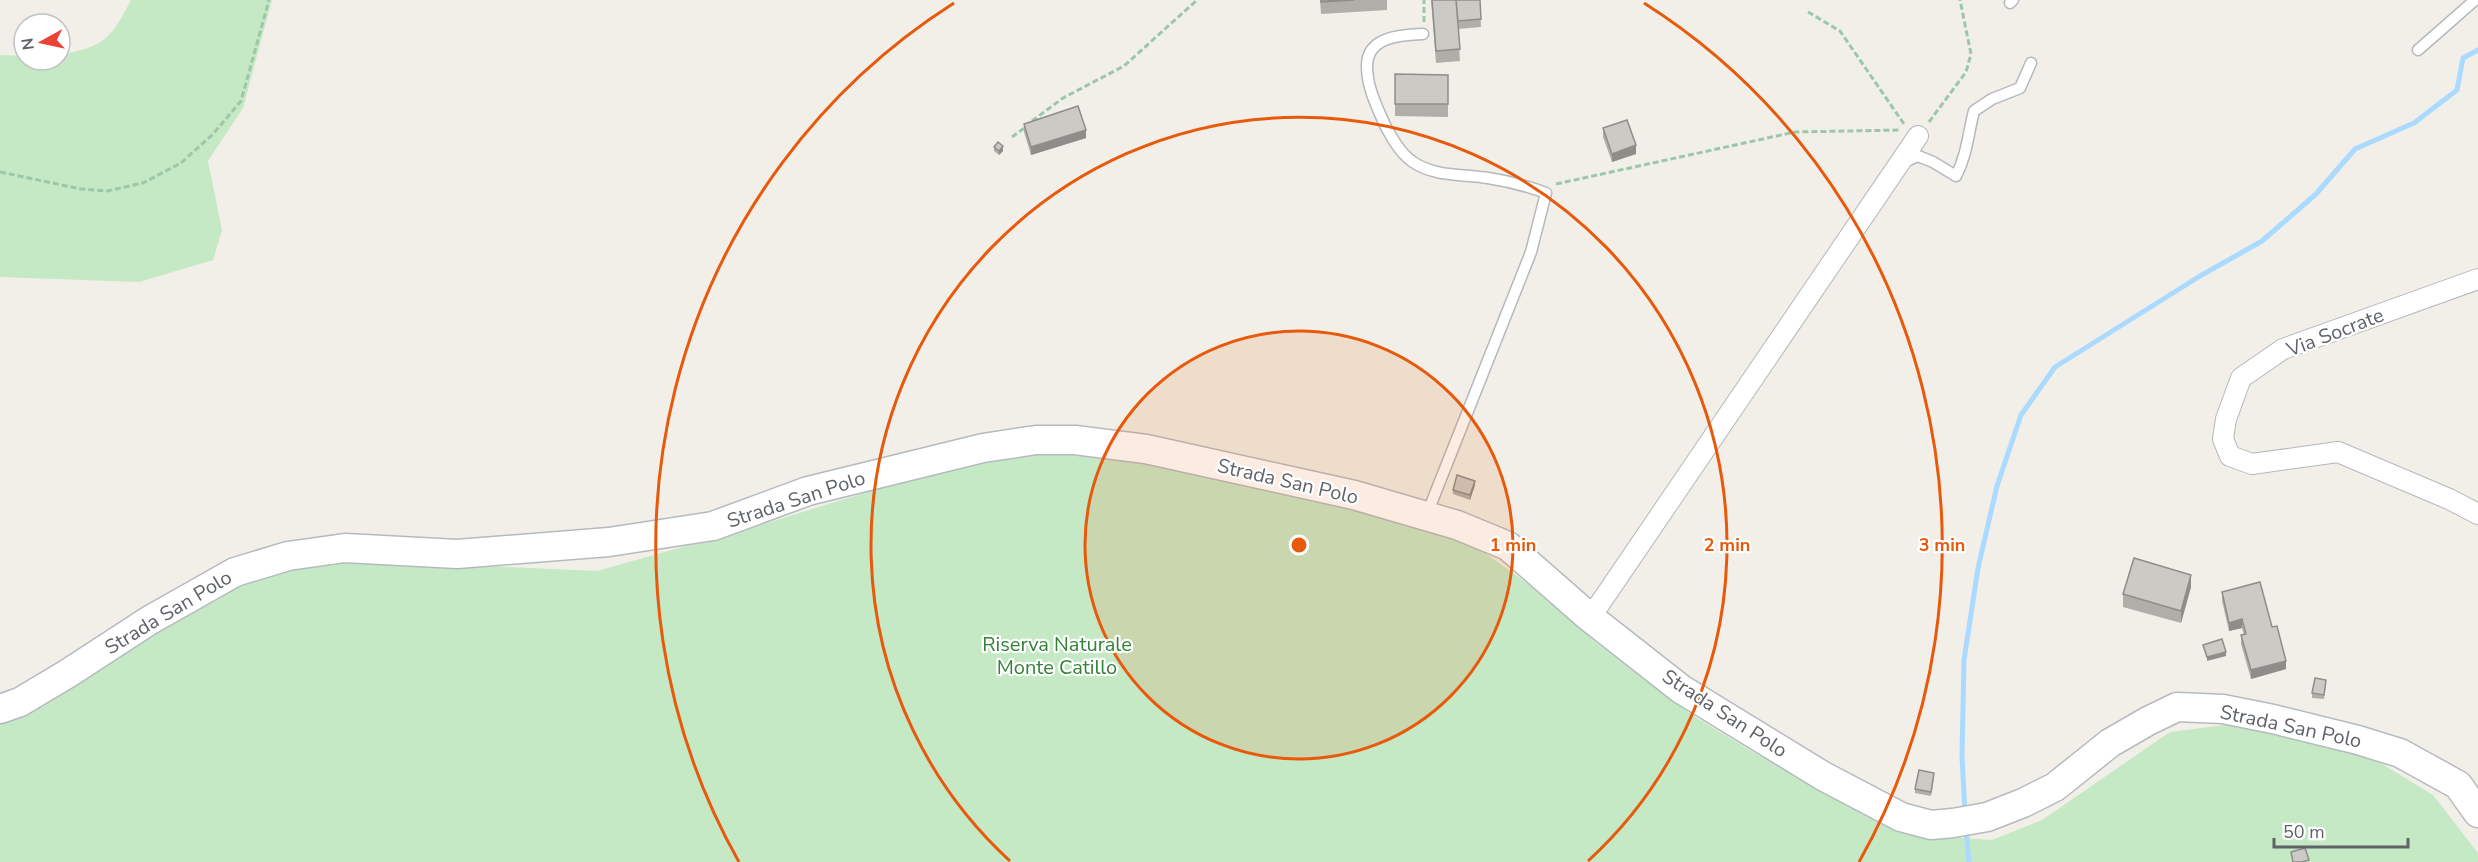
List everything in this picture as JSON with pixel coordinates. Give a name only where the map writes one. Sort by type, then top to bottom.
[{"type":"street","points":[[1588,616],[1599,605],[1918,136]]},
{"type":"street","name":"Via Socrate","points":[[2478,279],[2283,350],[2241,378],[2226,419],[2223,439],[2230,456],[2252,464],[2338,452],[2449,499],[2478,514]]},
{"type":"street","name":"Strada San Polo","points":[[0,709],[30,696],[150,620],[235,572],[288,556],[345,548],[457,555],[609,542],[713,526],[808,491],[973,450],[1036,440],[1075,440],[1146,448],[1354,495],[1425,518],[1457,525],[1508,546],[1588,616],[1680,689],[1823,776],[1901,817],[1931,825],[1963,822],[2023,803],[2055,787],[2110,743],[2177,707],[2223,709],[2253,715],[2358,740],[2400,753],[2458,785],[2478,813]]},
{"type":"lane","points":[[2418,50],[2475,0]]},
{"type":"lane","points":[[1423,34],[1391,36],[1372,48],[1366,63],[1370,89],[1387,131],[1413,162],[1442,174],[1487,178],[1522,185],[1546,193],[1531,252],[1425,518]]},
{"type":"lane","points":[[1902,162],[1918,156],[1933,162],[1956,177],[1965,159],[1974,111],[1992,99],[2020,88],[2031,63]]},
{"type":"path","points":[[0,172],[81,189],[107,191],[142,183],[181,163],[213,134],[241,101],[269,0]]},
{"type":"path","points":[[1012,137],[1063,98],[1124,66],[1197,0]]},
{"type":"path","points":[[1423,34],[1424,0]]},
{"type":"path","points":[[1918,136],[1966,72],[1971,54],[1960,0]]},
{"type":"path","points":[[1546,193],[1559,182],[1795,132],[1907,129],[1840,31],[1808,12]]},
{"type":"green space","points":[[131,0],[272,0],[243,108],[208,161],[222,230],[213,260],[139,282],[0,277],[0,55],[12,56],[12,72],[72,72],[72,52],[97,44],[111,33]]},
{"type":"green space","name":"Riserva Naturale Monte Catillo","points":[[1067,449],[1146,459],[1408,524],[1471,543],[1531,586],[1594,641],[1695,717],[1753,752],[1810,782],[1946,837],[1992,840],[2042,820],[2170,732],[2241,723],[2364,753],[2433,795],[2478,853],[2478,862],[0,862],[0,717],[46,698],[256,572],[342,555],[466,565],[597,571],[754,527],[991,454]]},
{"type":"building","points":[[1321,0],[1354,0],[1321,2]]},
{"type":"building","points":[[1432,0],[1456,0],[1460,49],[1436,51]]},
{"type":"building","points":[[1456,0],[1480,0],[1481,19],[1458,21]]},
{"type":"building","points":[[1395,74],[1448,75],[1448,104],[1395,104]]},
{"type":"building","points":[[1078,106],[1086,130],[1031,147],[1024,124]]},
{"type":"building","points":[[1627,120],[1636,145],[1612,154],[1603,128]]},
{"type":"building","points":[[998,142],[1003,146],[999,151],[994,147]]},
{"type":"building","points":[[1457,475],[1475,481],[1470,495],[1453,490]]},
{"type":"building","points":[[2134,558],[2191,575],[2181,611],[2123,594]]},
{"type":"building","points":[[2260,582],[2272,627],[2277,626],[2286,661],[2251,670],[2241,635],[2246,634],[2242,619],[2229,623],[2222,592]]},
{"type":"building","points":[[2222,639],[2226,652],[2207,657],[2203,645]]},
{"type":"building","points":[[2315,678],[2326,680],[2324,695],[2312,693]]},
{"type":"building","points":[[1919,770],[1934,773],[1931,792],[1915,789]]},
{"type":"building","points":[[2305,848],[2309,860],[2293,862],[2291,852]]},
{"type":"waterway","points":[[1965,813],[1962,756],[1964,660],[1978,568],[1997,486],[2021,415],[2055,367],[2200,276],[2262,241],[2316,194],[2355,149],[2414,123],[2457,90],[2463,58],[2478,50]]},
{"type":"waterway","points":[[1966,828],[1969,862]]}]
